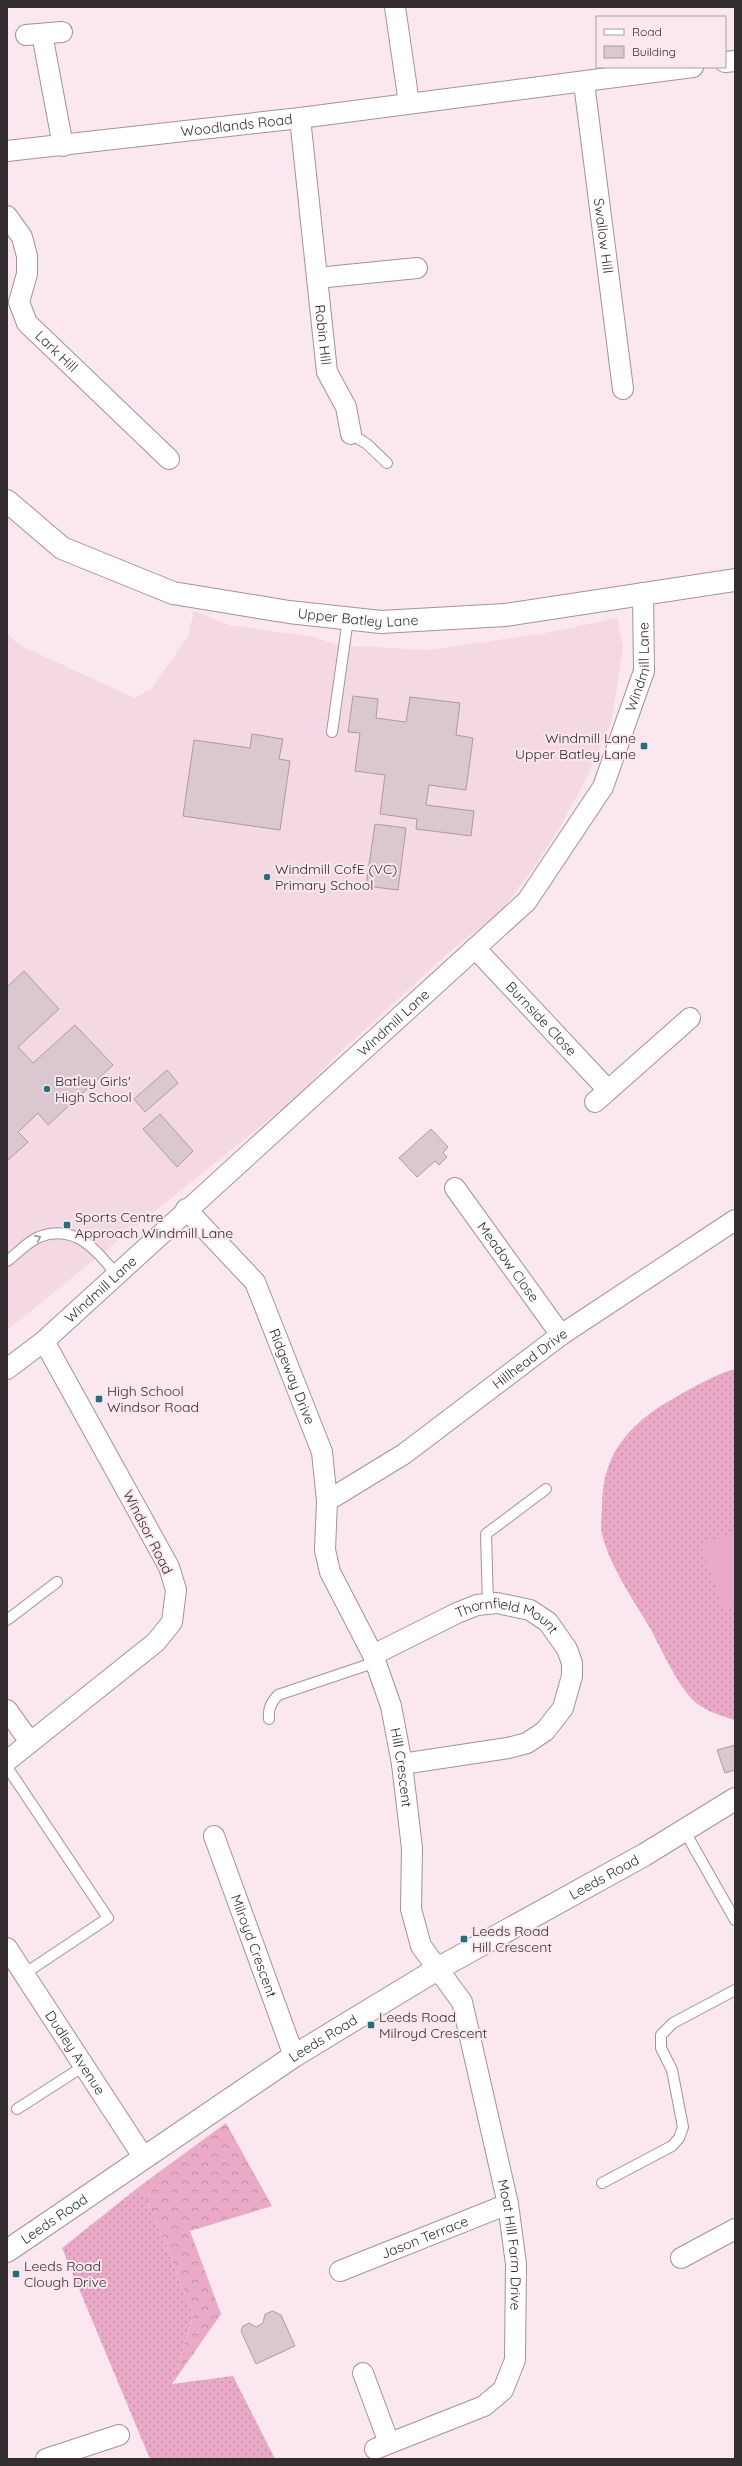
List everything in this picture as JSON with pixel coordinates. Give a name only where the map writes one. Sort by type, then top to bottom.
[{"type":"main road","name":"Upper Batley Lane","points":[[7,501],[62,548],[173,593],[289,612],[348,619],[381,622],[505,615],[735,580]]},
{"type":"main road","name":"Leeds Road","points":[[7,2251],[294,2056],[439,1968],[644,1855],[735,1799]]},
{"type":"street","points":[[395,7],[409,102]]},
{"type":"street","points":[[62,32],[34,34],[63,146]]},
{"type":"street","name":"Woodlands Road","points":[[7,151],[63,146],[300,118],[409,102],[584,83],[686,68]]},
{"type":"street","name":"Swallow Hill","points":[[584,83],[622,389]]},
{"type":"street","name":"Robin Hill","points":[[300,118],[327,372],[346,407],[351,434]]},
{"type":"street","name":"Lark Hill","points":[[7,216],[22,237],[27,256],[27,274],[13,306],[27,323],[169,459]]},
{"type":"street","points":[[317,278],[416,268]]},
{"type":"street","name":"Windmill Lane","points":[[7,1369],[44,1341],[186,1209],[527,901],[603,786],[644,671],[643,593]]},
{"type":"street","name":"Burnside Close","points":[[475,948],[601,1096],[690,1018]]},
{"type":"street","name":"Meadow Close","points":[[455,1188],[561,1335]]},
{"type":"street","name":"Ridgeway Drive","points":[[186,1209],[255,1282],[322,1452],[327,1501],[325,1550],[330,1572]]},
{"type":"street","name":"Hillhead Drive","points":[[327,1501],[404,1454],[561,1335],[735,1220]]},
{"type":"street","name":"Windsor Road","points":[[7,1761],[156,1642],[172,1622],[176,1590],[169,1567],[44,1341]]},
{"type":"street","name":"Hill Crescent","points":[[330,1572],[375,1659],[391,1706],[402,1764],[412,1848],[411,1909],[421,1946],[439,1968]]},
{"type":"street","name":"Thornfield Mount","points":[[375,1659],[457,1613],[477,1605],[497,1604],[530,1610],[548,1622],[567,1649],[572,1663],[572,1676],[562,1708],[545,1731],[527,1743],[508,1748],[402,1764]]},
{"type":"street","points":[[7,1710],[30,1742]]},
{"type":"street","name":"Milroyd Crescent","points":[[214,1836],[294,2056]]},
{"type":"street","name":"Dudley Avenue","points":[[7,1948],[144,2158]]},
{"type":"street","name":"Moat Hill Farm Drive","points":[[363,2373],[382,2446],[484,2406],[503,2390],[515,2360],[516,2264],[508,2204],[462,2002],[439,1968]]},
{"type":"street","name":"Jason Terrace","points":[[340,2271],[508,2204]]},
{"type":"street","points":[[682,2258],[735,2229]]},
{"type":"street","points":[[46,2459],[119,2435]]},
{"type":"lane","points":[[351,434],[367,444],[387,463]]},
{"type":"lane","points":[[332,732],[348,619]]},
{"type":"lane","points":[[7,1261],[38,1237],[52,1233],[77,1236],[94,1247],[116,1274]]},
{"type":"lane","points":[[488,1604],[486,1534],[546,1489]]},
{"type":"lane","points":[[7,1620],[57,1582]]},
{"type":"lane","points":[[269,1719],[268,1711],[271,1703],[278,1695],[375,1659]]},
{"type":"lane","points":[[7,1768],[108,1918],[24,1974]]},
{"type":"lane","points":[[684,1830],[735,1920]]},
{"type":"lane","points":[[602,2183],[672,2146],[679,2138],[683,2127],[681,2114],[677,2104],[672,2070],[661,2048],[661,2035],[673,2023],[735,1990]]},
{"type":"lane","points":[[17,2109],[84,2066]]},
{"type":"shaded area","name":"Windmill CofE (VC) Primary School","points":[[194,611],[229,625],[314,637],[337,645],[428,650],[541,634],[617,618],[623,647],[611,723],[586,779],[561,825],[534,868],[500,912],[447,954],[331,1061],[297,1097],[7,1330],[7,633],[21,646],[135,698],[152,688],[188,636]]},
{"type":"green space","points":[[735,1369],[735,1720],[706,1709],[696,1703],[680,1684],[610,1559],[602,1534],[601,1524],[604,1486],[608,1468],[615,1452],[624,1438],[650,1413],[666,1403],[708,1380]]},
{"type":"green space","points":[[735,1531],[735,1603],[724,1608],[700,1545]]},
{"type":"green space","points":[[226,2123],[272,2206],[190,2231],[221,2314],[172,2384],[193,2316],[168,2250],[140,2186]]},
{"type":"green space","points":[[140,2186],[168,2250],[193,2316],[172,2384],[233,2376],[275,2459],[150,2459],[62,2248]]},
{"type":"building","points":[[353,696],[378,699],[376,718],[406,722],[410,697],[460,703],[456,735],[473,738],[466,790],[429,785],[426,805],[474,811],[471,836],[416,829],[417,819],[380,814],[385,775],[355,771],[360,733],[348,732]]},
{"type":"building","points":[[252,734],[283,739],[279,759],[290,761],[280,830],[183,816],[194,740],[250,748]]},
{"type":"building","points":[[375,824],[406,828],[398,890],[366,886]]},
{"type":"building","name":"Batley Girls' High School","points":[[24,971],[59,1009],[18,1047],[33,1063],[75,1025],[113,1065],[48,1125],[38,1113],[18,1132],[28,1142],[7,1161],[7,987]]},
{"type":"building","points":[[167,1070],[178,1083],[145,1112],[134,1099]]},
{"type":"building","points":[[160,1114],[193,1151],[177,1167],[143,1129]]},
{"type":"building","points":[[431,1129],[448,1147],[443,1153],[447,1157],[439,1165],[435,1161],[417,1177],[399,1158]]},
{"type":"building","points":[[735,1745],[735,1770],[725,1773],[717,1750]]},
{"type":"building","points":[[273,2311],[281,2315],[295,2346],[256,2364],[241,2331],[243,2326],[249,2323],[256,2327],[263,2323],[265,2314]]},
{"type":"place","name":"Windmill Lane Upper Batley Lane","points":[[644,746]]},
{"type":"place","name":"Windmill CofE (VC) Primary School","points":[[267,877]]},
{"type":"place","name":"Batley Girls' High School","points":[[47,1089]]},
{"type":"place","name":"Sports Centre Approach Windmill Lane","points":[[67,1225]]},
{"type":"place","name":"High School Windsor Road","points":[[99,1399]]},
{"type":"place","name":"Leeds Road Hill Crescent","points":[[464,1939]]},
{"type":"place","name":"Leeds Road Milroyd Crescent","points":[[371,2025]]},
{"type":"place","name":"Leeds Road Clough Drive","points":[[16,2274]]}]
